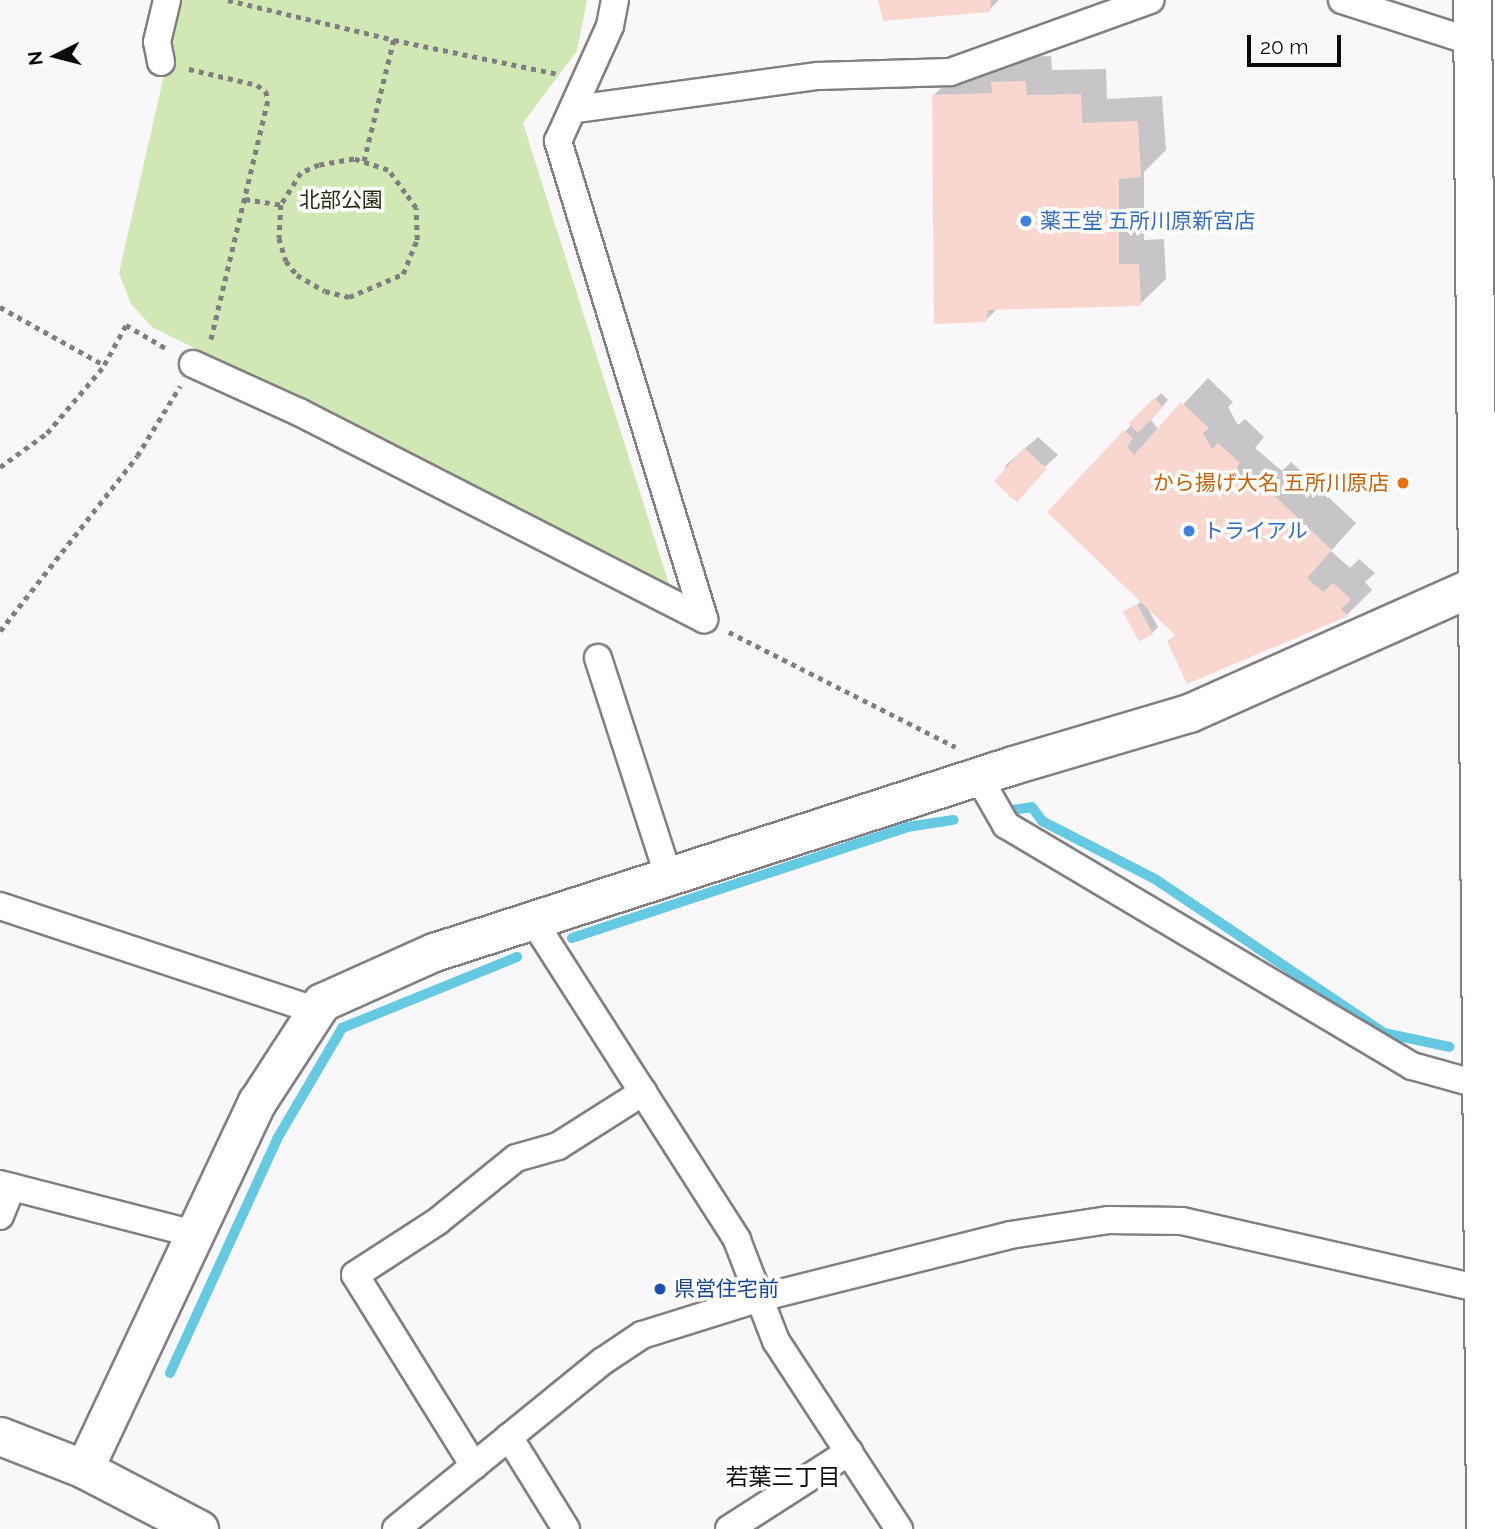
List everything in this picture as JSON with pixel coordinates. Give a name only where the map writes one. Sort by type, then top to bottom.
[{"type":"street","points":[[161,62],[157,42],[167,0]]},
{"type":"street","points":[[615,0],[610,26],[576,109],[558,141],[704,619]]},
{"type":"street","points":[[576,109],[818,76],[950,72],[1150,0]]},
{"type":"street","points":[[1342,0],[1473,42]]},
{"type":"street","points":[[1472,0],[1486,581],[1490,1494],[1485,1529]]},
{"type":"street","points":[[198,366],[299,412],[704,619]]},
{"type":"street","points":[[84,1469],[198,1235],[257,1102],[322,1002],[434,952],[1189,713],[1486,581]]},
{"type":"street","points":[[598,658],[669,878]]},
{"type":"street","points":[[979,778],[1006,825],[1412,1066],[1488,1086]]},
{"type":"street","points":[[0,906],[315,1010]]},
{"type":"street","points":[[534,922],[737,1240],[776,1340],[899,1529]]},
{"type":"street","points":[[474,1466],[355,1275],[438,1220],[516,1158],[558,1146],[643,1092]]},
{"type":"street","points":[[0,1216],[6,1186],[198,1235]]},
{"type":"street","points":[[396,1529],[509,1437],[642,1335],[760,1298],[1010,1235],[1108,1220],[1182,1221],[1489,1290]]},
{"type":"street","points":[[0,1436],[84,1469],[199,1529]]},
{"type":"street","points":[[509,1437],[566,1529]]},
{"type":"street","points":[[729,1529],[849,1452]]},
{"type":"path","points":[[228,0],[394,40],[587,80]]},
{"type":"path","points":[[364,162],[394,40]]},
{"type":"path","points":[[0,631],[137,456],[198,366],[245,199],[266,92],[257,85],[161,62]]},
{"type":"path","points":[[354,159],[388,170],[415,208],[417,240],[403,274],[386,285],[349,298],[325,291],[297,275],[286,261],[279,238],[281,205],[301,173],[319,165],[354,159]]},
{"type":"path","points":[[245,199],[281,205]]},
{"type":"path","points":[[0,307],[104,365]]},
{"type":"path","points":[[0,467],[47,433],[104,365],[126,325],[198,366]]},
{"type":"path","points":[[704,619],[970,755],[979,778]]},
{"type":"green space","name":"北部公園","points":[[181,0],[587,0],[577,51],[523,123],[669,584],[152,327],[131,304],[119,273]]},
{"type":"building","points":[[878,0],[991,0],[990,12],[883,21]]},
{"type":"building","name":"薬王堂 五所川原新宮店","points":[[1026,81],[1027,95],[1081,94],[1082,123],[1138,121],[1141,177],[1119,179],[1119,264],[1139,264],[1141,306],[988,310],[986,322],[934,324],[932,95],[992,93],[991,82]]},
{"type":"building","points":[[1154,398],[1163,407],[1138,433],[1129,423]]},
{"type":"building","name":"トライアル","points":[[1181,402],[1209,428],[1203,433],[1212,449],[1218,443],[1240,463],[1231,474],[1256,495],[1265,487],[1332,550],[1307,578],[1323,592],[1333,583],[1351,599],[1341,609],[1348,616],[1187,684],[1167,641],[1175,635],[1047,512],[1124,430],[1133,438],[1127,447],[1134,455]]},
{"type":"building","points":[[1024,448],[1047,469],[1017,502],[994,481]]},
{"type":"building","points":[[1137,604],[1153,634],[1139,642],[1123,612]]},
{"type":"waterway","points":[[1005,811],[1032,807],[1042,821],[1155,879],[1384,1033],[1450,1047]]},
{"type":"waterway","points":[[572,938],[907,827],[953,820]]},
{"type":"waterway","points":[[170,1373],[277,1139],[342,1028],[517,957]]},
{"type":"place","name":"薬王堂 五所川原新宮店","points":[[1026,221]]},
{"type":"place","name":"から揚げ大名 五所川原店","points":[[1403,483]]},
{"type":"place","name":"トライアル","points":[[1189,531]]},
{"type":"place","name":"県営住宅前","points":[[660,1289]]},
{"type":"district","name":"若葉三丁目","points":[[783,1477]]}]
